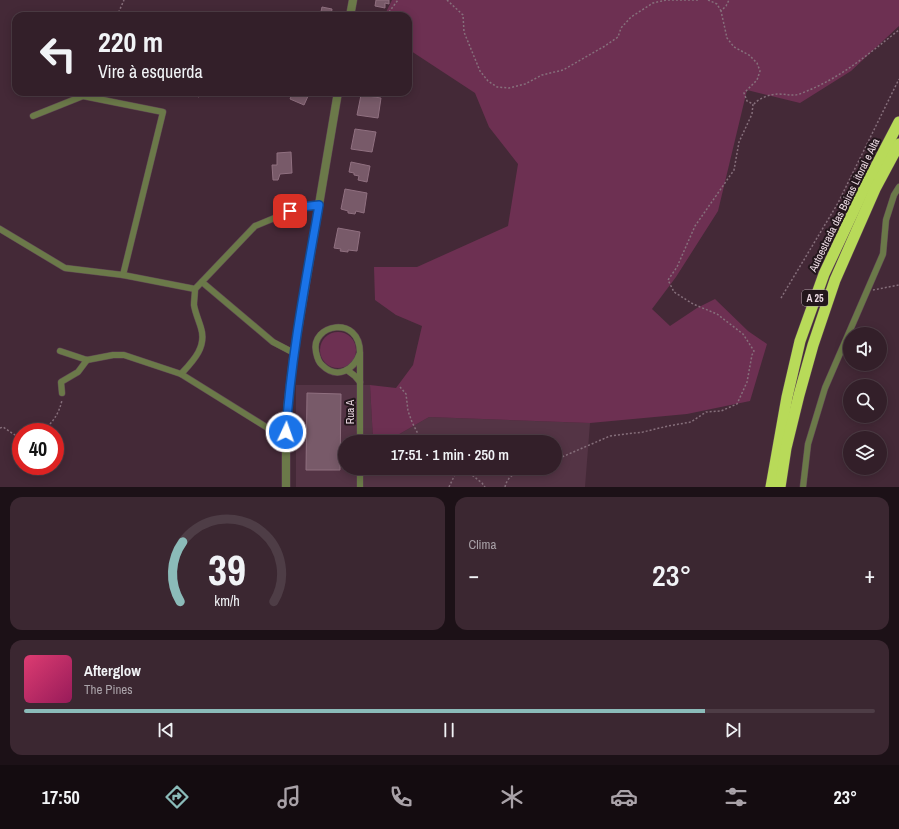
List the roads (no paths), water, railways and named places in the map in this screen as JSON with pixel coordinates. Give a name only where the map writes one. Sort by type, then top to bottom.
[{"type":"highway","name":"Autoestrada das Beiras Litoral e Alta","points":[[771,487],[782,419],[800,341],[824,274],[862,193],[899,122]]},
{"type":"highway","name":"Autoestrada das Beiras Litoral e Alta","points":[[780,487],[786,448],[813,345],[833,287],[875,189],[899,144]]},
{"type":"street","points":[[351,12],[353,0]]},
{"type":"street","points":[[33,116],[83,96],[163,112],[123,275]]},
{"type":"street","points":[[286,487],[286,432],[294,353],[337,96]]},
{"type":"street","points":[[803,487],[808,444],[825,388],[883,254],[886,220],[894,195],[899,187]]},
{"type":"street","points":[[181,374],[194,360],[203,342],[203,333],[194,305],[195,289],[255,226],[301,207],[319,205]]},
{"type":"street","points":[[0,229],[65,268],[123,275],[195,289]]},
{"type":"street","points":[[202,282],[273,342],[294,353]]},
{"type":"street","points":[[332,327],[347,328],[358,338],[360,353],[358,360],[347,370],[339,372],[331,371],[319,363],[315,349],[316,341],[320,335],[332,327]]},
{"type":"street","points":[[60,351],[87,360],[113,355],[124,355],[181,374],[271,430],[282,433],[286,432]]},
{"type":"street","name":"Rua A","points":[[360,353],[360,435]]},
{"type":"street","points":[[62,392],[61,382],[78,372],[87,360]]},
{"type":"street","points":[[347,370],[360,382]]},
{"type":"street","points":[[360,475],[360,487]]}]
